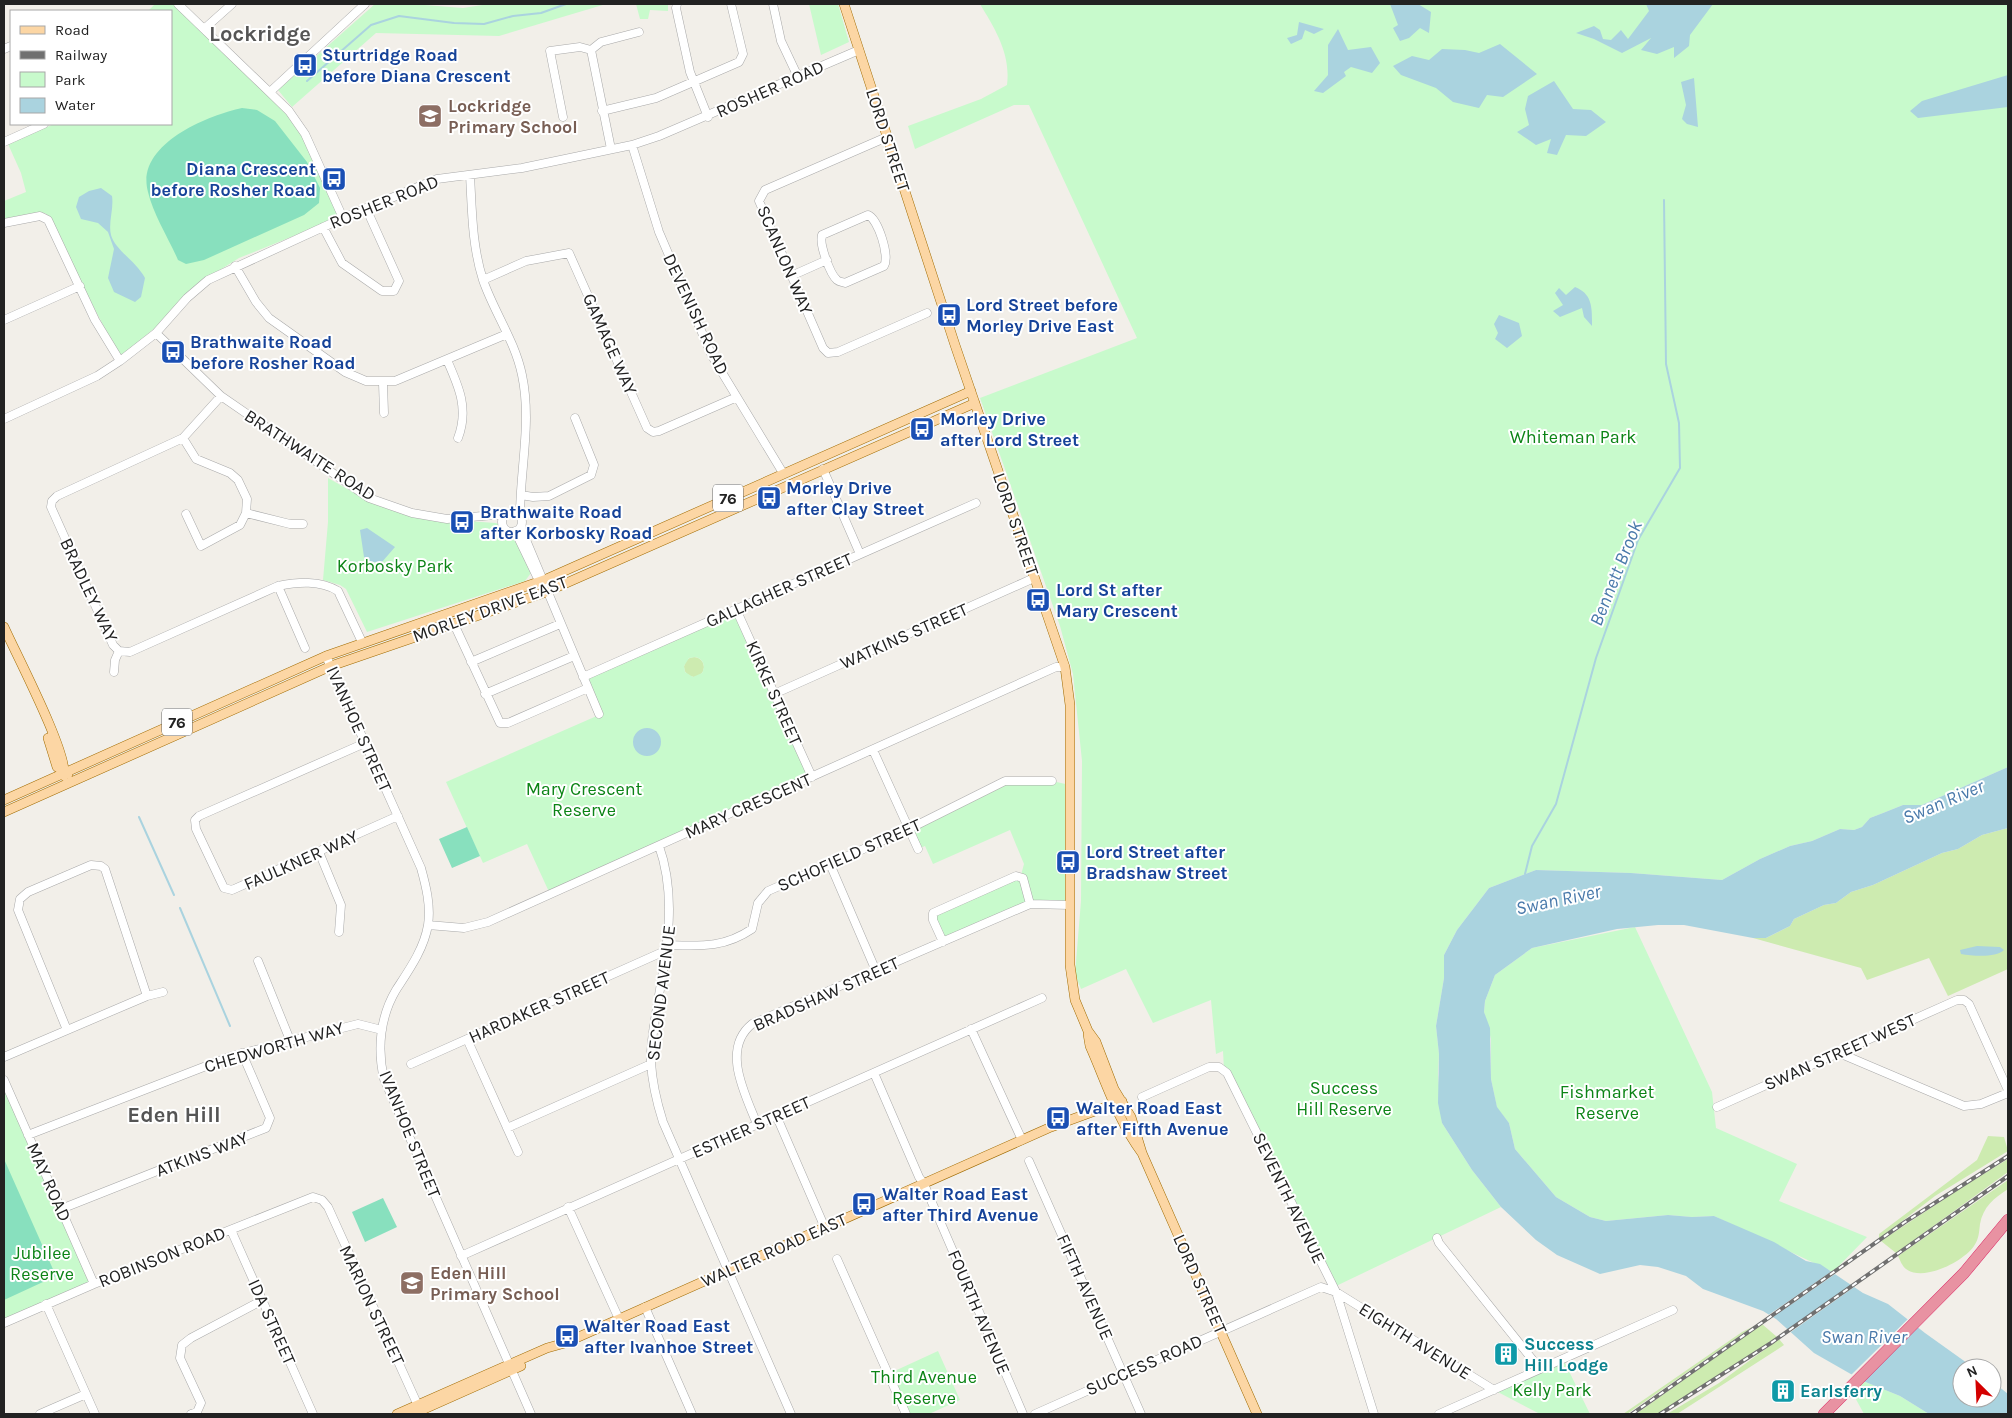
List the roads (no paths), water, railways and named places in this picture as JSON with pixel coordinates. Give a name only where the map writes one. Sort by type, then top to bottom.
[{"type":"highway","points":[[1824,1414],[1964,1273],[2008,1220]]},
{"type":"main road","name":"LORD STREET","points":[[844,4],[971,391],[1065,667],[1070,705],[1072,990],[1088,1031],[1096,1042],[1119,1102],[1130,1138],[1142,1153],[1257,1414]]},
{"type":"main road","name":"MORLEY DRIVE EAST","points":[[4,800],[326,656],[541,581],[971,391]]},
{"type":"main road","name":"MORLEY DRIVE EAST","points":[[4,812],[331,666],[546,592],[975,403]]},
{"type":"main road","points":[[4,627],[24,672],[57,767],[73,776],[91,773]]},
{"type":"main road","points":[[52,790],[60,785],[65,772]]},
{"type":"main road","name":"WALTER ROAD EAST","points":[[397,1414],[415,1411],[510,1368],[548,1348],[565,1343],[1075,1117],[1119,1102]]},
{"type":"street","points":[[178,4],[271,91],[289,111],[305,134],[343,218]]},
{"type":"street","points":[[204,29],[232,4]]},
{"type":"street","points":[[271,91],[365,4]]},
{"type":"street","points":[[677,4],[678,19],[693,83],[708,117]]},
{"type":"street","points":[[602,111],[656,98],[739,62],[744,57],[731,4]]},
{"type":"street","points":[[773,4],[781,41],[798,77]]},
{"type":"street","points":[[590,50],[601,42],[639,32]]},
{"type":"street","points":[[563,116],[550,50],[580,47],[590,50]]},
{"type":"street","points":[[590,50],[610,149]]},
{"type":"street","name":"ROSHER ROAD","points":[[4,419],[97,376],[120,361],[156,333],[187,298],[208,280],[366,208],[422,184],[450,176],[522,168],[632,145],[678,130],[859,50]]},
{"type":"street","points":[[4,142],[42,125]]},
{"type":"street","name":"SCANLON WAY","points":[[887,137],[762,193],[758,201],[823,348],[828,353],[838,352],[927,313]]},
{"type":"street","name":"DEVENISH ROAD","points":[[632,145],[659,232],[712,356],[782,473]]},
{"type":"street","points":[[470,174],[473,235],[483,280],[520,367],[525,394],[526,435],[518,530],[599,714]]},
{"type":"street","points":[[323,227],[342,263],[382,291],[394,291],[400,281],[366,208]]},
{"type":"street","points":[[4,223],[40,216],[48,220],[95,320],[120,361]]},
{"type":"street","points":[[862,216],[873,217],[886,255],[884,266],[845,283],[837,280],[827,260],[820,240],[825,232],[862,216]]},
{"type":"street","name":"GAMAGE WAY","points":[[483,280],[526,261],[569,253],[647,428],[652,432],[659,431],[737,397]]},
{"type":"street","points":[[791,276],[827,260]]},
{"type":"street","points":[[236,266],[256,302],[269,318],[345,372],[366,381],[383,383],[406,377],[507,334]]},
{"type":"street","points":[[4,320],[80,286]]},
{"type":"street","name":"BRATHWAITE ROAD","points":[[156,333],[221,396],[369,498],[429,517],[447,519],[508,513]]},
{"type":"street","points":[[447,360],[463,400],[463,424],[458,438]]},
{"type":"street","points":[[383,383],[384,413]]},
{"type":"street","name":"BRADLEY WAY","points":[[221,396],[183,438],[57,496],[52,501],[51,507],[113,645],[119,651],[124,653],[130,652],[278,586],[292,583],[320,584],[338,591],[362,642]]},
{"type":"street","points":[[520,496],[549,496],[591,474],[594,465],[575,418]]},
{"type":"street","points":[[183,438],[196,459],[230,473],[238,480],[247,499],[246,513],[240,525],[234,530],[201,546],[186,514]]},
{"type":"street","points":[[823,469],[860,554]]},
{"type":"street","points":[[502,522],[520,496]]},
{"type":"street","name":"GALLAGHER STREET","points":[[583,676],[976,503]]},
{"type":"street","points":[[508,513],[515,512],[520,516]]},
{"type":"street","points":[[246,513],[290,524],[303,524]]},
{"type":"street","points":[[491,516],[502,522],[506,530],[518,530]]},
{"type":"street","name":"WATKINS STREET","points":[[774,694],[1034,578]]},
{"type":"street","points":[[278,586],[305,648]]},
{"type":"street","name":"KIRKE STREET","points":[[736,609],[812,777]]},
{"type":"street","points":[[454,624],[500,723],[508,723],[588,688]]},
{"type":"street","points":[[471,662],[560,624]]},
{"type":"street","points":[[114,672],[115,660],[119,651]]},
{"type":"street","name":"IVANHOE STREET","points":[[326,656],[424,877],[429,906],[428,925],[415,959],[391,999],[382,1030],[380,1055],[384,1079],[531,1414]]},
{"type":"street","points":[[486,694],[574,656]]},
{"type":"street","name":"MARY CRESCENT","points":[[428,925],[464,928],[488,922],[1056,667],[1065,667]]},
{"type":"street","name":"FAULKNER WAY","points":[[365,743],[195,820],[196,829],[222,884],[227,890],[319,852],[398,816]]},
{"type":"street","points":[[873,750],[918,849]]},
{"type":"street","name":"SCHOFIELD STREET","points":[[668,948],[715,946],[748,932],[755,926],[758,903],[763,894],[909,829],[1005,781],[1052,781]]},
{"type":"street","name":"SECOND AVENUE","points":[[659,846],[665,866],[669,896],[668,948],[655,1023],[651,1064],[659,1110],[791,1414]]},
{"type":"street","points":[[319,852],[341,905],[339,932]]},
{"type":"street","points":[[830,864],[876,971]]},
{"type":"street","points":[[67,1030],[18,910],[20,899],[28,892],[91,865],[101,866],[105,869],[147,996]]},
{"type":"street","points":[[943,942],[933,920],[933,913],[1016,876],[1023,878],[1030,904]]},
{"type":"street","name":"BRADSHAW STREET","points":[[758,1124],[738,1071],[738,1042],[744,1031],[752,1024],[1030,904],[1070,904]]},
{"type":"street","name":"HARDAKER STREET","points":[[411,1064],[668,948]]},
{"type":"street","points":[[258,961],[290,1040]]},
{"type":"street","points":[[4,1057],[147,996],[162,992]]},
{"type":"street","name":"ESTHER STREET","points":[[461,1256],[1042,998]]},
{"type":"street","name":"SWAN STREET WEST","points":[[1717,1108],[1956,1000],[1964,1000],[1969,1004],[2008,1091]]},
{"type":"street","name":"CHEDWORTH WAY","points":[[28,1135],[242,1053],[358,1024],[382,1030]]},
{"type":"street","points":[[971,1029],[1022,1140]]},
{"type":"street","points":[[468,1039],[518,1152]]},
{"type":"street","name":"ATKINS WAY","points":[[61,1209],[266,1128],[270,1118],[242,1053]]},
{"type":"street","points":[[1839,1053],[1964,1106],[1981,1104],[2008,1091]]},
{"type":"street","points":[[507,1128],[651,1064]]},
{"type":"street","name":"SEVENTH AVENUE","points":[[1142,1097],[1209,1067],[1219,1067],[1224,1070],[1336,1292],[1374,1414]]},
{"type":"street","name":"FOURTH AVENUE","points":[[874,1072],[1023,1414]]},
{"type":"street","name":"MAY ROAD","points":[[4,1080],[94,1284]]},
{"type":"street","points":[[776,1116],[825,1228]]},
{"type":"street","name":"FIFTH AVENUE","points":[[1029,1161],[1141,1414]]},
{"type":"street","name":"ROBINSON ROAD","points":[[4,1323],[94,1284],[313,1197],[322,1200]]},
{"type":"street","name":"MARION STREET","points":[[322,1200],[328,1207],[415,1411]]},
{"type":"street","points":[[568,1207],[619,1319]]},
{"type":"street","name":"IDA STREET","points":[[231,1230],[313,1414]]},
{"type":"street","points":[[1437,1238],[1540,1370]]},
{"type":"street","points":[[837,1259],[906,1414]]},
{"type":"street","name":"SUCCESS ROAD","points":[[1035,1414],[1321,1287],[1336,1292]]},
{"type":"street","name":"EIGHTH AVENUE","points":[[1336,1292],[1494,1390]]},
{"type":"street","points":[[191,1414],[197,1412],[201,1402],[180,1358],[182,1345],[190,1338],[261,1300]]},
{"type":"street","points":[[46,1304],[95,1414]]},
{"type":"street","points":[[645,1307],[692,1414]]},
{"type":"street","points":[[1439,1414],[1673,1310]]},
{"type":"street","points":[[40,1414],[86,1394]]},
{"type":"water","points":[[1390,4],[1418,4],[1431,12],[1429,33],[1420,28],[1409,38],[1400,41],[1393,28],[1398,25]]},
{"type":"water","points":[[1646,4],[1713,4],[1690,35],[1689,46],[1674,58],[1674,47],[1657,54],[1641,50],[1651,38],[1622,53],[1594,39],[1576,33],[1594,26],[1600,30],[1603,39],[1611,40],[1621,30],[1628,39],[1649,11]]},
{"type":"water","points":[[1299,22],[1324,29],[1314,34],[1305,30],[1302,39],[1291,44],[1287,38],[1297,35]]},
{"type":"water","points":[[1338,29],[1348,50],[1371,47],[1380,63],[1372,73],[1351,67],[1344,72],[1346,76],[1323,93],[1314,91],[1328,75],[1328,45]]},
{"type":"water","points":[[1500,44],[1537,74],[1503,97],[1487,95],[1479,108],[1453,102],[1436,88],[1401,75],[1393,66],[1412,56],[1429,60],[1442,49],[1479,53]]},
{"type":"water","points":[[2008,75],[2008,107],[1918,118],[1910,111],[1922,101]]},
{"type":"water","points":[[1694,78],[1698,127],[1687,124],[1682,119],[1686,105],[1681,82]]},
{"type":"water","points":[[1554,81],[1573,109],[1591,110],[1606,122],[1586,136],[1566,135],[1557,155],[1547,153],[1551,139],[1536,145],[1517,132],[1529,125],[1525,109],[1528,96]]},
{"type":"water","points":[[101,188],[112,196],[110,230],[113,240],[145,278],[141,297],[135,302],[114,292],[108,278],[114,249],[108,232],[98,223],[81,219],[76,207],[79,197],[89,191]]},
{"type":"water","points":[[1575,287],[1581,290],[1588,298],[1591,308],[1592,326],[1584,317],[1582,308],[1560,317],[1553,311],[1563,305],[1555,293],[1559,288],[1566,295]]},
{"type":"water","points":[[1499,315],[1519,323],[1522,336],[1507,348],[1495,339],[1498,333],[1494,324]]},
{"type":"water","points":[[367,528],[395,547],[382,562],[370,562],[364,557],[360,530]]},
{"type":"water","points":[[647,728],[657,732],[661,742],[657,752],[647,756],[637,752],[633,742],[637,732]]},
{"type":"water","name":"Swan River","points":[[2008,767],[2008,828],[1982,835],[1958,849],[1942,853],[1873,885],[1851,892],[1836,903],[1824,905],[1794,919],[1790,926],[1766,938],[1753,938],[1684,925],[1658,925],[1617,929],[1532,948],[1495,975],[1485,1001],[1484,1012],[1490,1028],[1491,1079],[1497,1107],[1509,1123],[1515,1149],[1556,1197],[1590,1217],[1606,1221],[1668,1215],[1714,1216],[1774,1242],[1806,1261],[1820,1264],[1863,1293],[1888,1304],[1960,1358],[1952,1358],[1952,1408],[2002,1408],[2002,1389],[2008,1394],[2008,1414],[1929,1414],[1900,1396],[1863,1381],[1814,1353],[1776,1319],[1763,1311],[1703,1289],[1686,1276],[1658,1267],[1640,1265],[1600,1274],[1557,1255],[1536,1240],[1501,1207],[1472,1170],[1442,1123],[1438,1103],[1439,1054],[1436,1026],[1444,978],[1444,955],[1457,930],[1489,888],[1536,870],[1631,873],[1722,880],[1760,859],[1790,846],[1812,841],[1840,829],[1854,830],[1862,827],[1870,818],[1903,805],[1922,805]]},
{"type":"water","points":[[1977,946],[2000,947],[2004,950],[1990,955],[1961,954],[1960,950]]},
{"type":"waterway","points":[[307,81],[371,25],[399,16],[454,23],[484,24],[513,16],[541,13],[566,4]]},
{"type":"waterway","name":"Bennett Brook","points":[[1525,874],[1532,846],[1556,804],[1596,658],[1638,540],[1680,468],[1679,423],[1666,364],[1664,200]]},
{"type":"waterway","points":[[139,817],[174,895]]},
{"type":"waterway","points":[[180,908],[230,1026]]},
{"type":"railway","points":[[1632,1414],[1905,1222],[2008,1156]]},
{"type":"railway","points":[[1660,1414],[1771,1343],[2008,1176]]},
{"type":"place","name":"Sturtridge Road before Diana Crescent","points":[[305,65]]},
{"type":"place","name":"Lockridge Primary School","points":[[430,116]]},
{"type":"place","name":"Diana Crescent before Rosher Road","points":[[334,179]]},
{"type":"place","name":"Lord Street before Morley Drive East","points":[[949,315]]},
{"type":"place","name":"Brathwaite Road before Rosher Road","points":[[173,352]]},
{"type":"place","name":"Morley Drive after Lord Street","points":[[922,429]]},
{"type":"place","name":"Morley Drive after Clay Street","points":[[769,498]]},
{"type":"place","name":"Brathwaite Road after Korbosky Road","points":[[462,522]]},
{"type":"place","name":"Lord St after Mary Crescent","points":[[1038,600]]},
{"type":"place","name":"Lord Street after Bradshaw Street","points":[[1068,862]]},
{"type":"place","name":"Walter Road East after Fifth Avenue","points":[[1058,1118]]},
{"type":"place","name":"Walter Road East after Third Avenue","points":[[864,1204]]},
{"type":"place","name":"Eden Hill Primary School","points":[[412,1283]]},
{"type":"place","name":"Walter Road East after Ivanhoe Street","points":[[567,1336]]},
{"type":"place","name":"Success Hill Lodge","points":[[1506,1354]]},
{"type":"place","name":"Earlsferry","points":[[1783,1391]]},
{"type":"district","name":"Lockridge","points":[[260,33]]},
{"type":"district","name":"Eden Hill","points":[[174,1114]]},
{"type":"park label","name":"Whiteman Park","points":[[1573,437]]},
{"type":"park label","name":"Korbosky Park","points":[[395,566]]},
{"type":"park label","name":"Mary Crescent Reserve","points":[[584,800]]},
{"type":"park label","name":"Success Hill Reserve","points":[[1344,1098]]},
{"type":"park label","name":"Fishmarket Reserve","points":[[1607,1102]]},
{"type":"park label","name":"Jubilee Reserve","points":[[42,1263]]},
{"type":"park label","name":"Third Avenue Reserve","points":[[924,1387]]},
{"type":"park label","name":"Kelly Park","points":[[1552,1390]]}]
